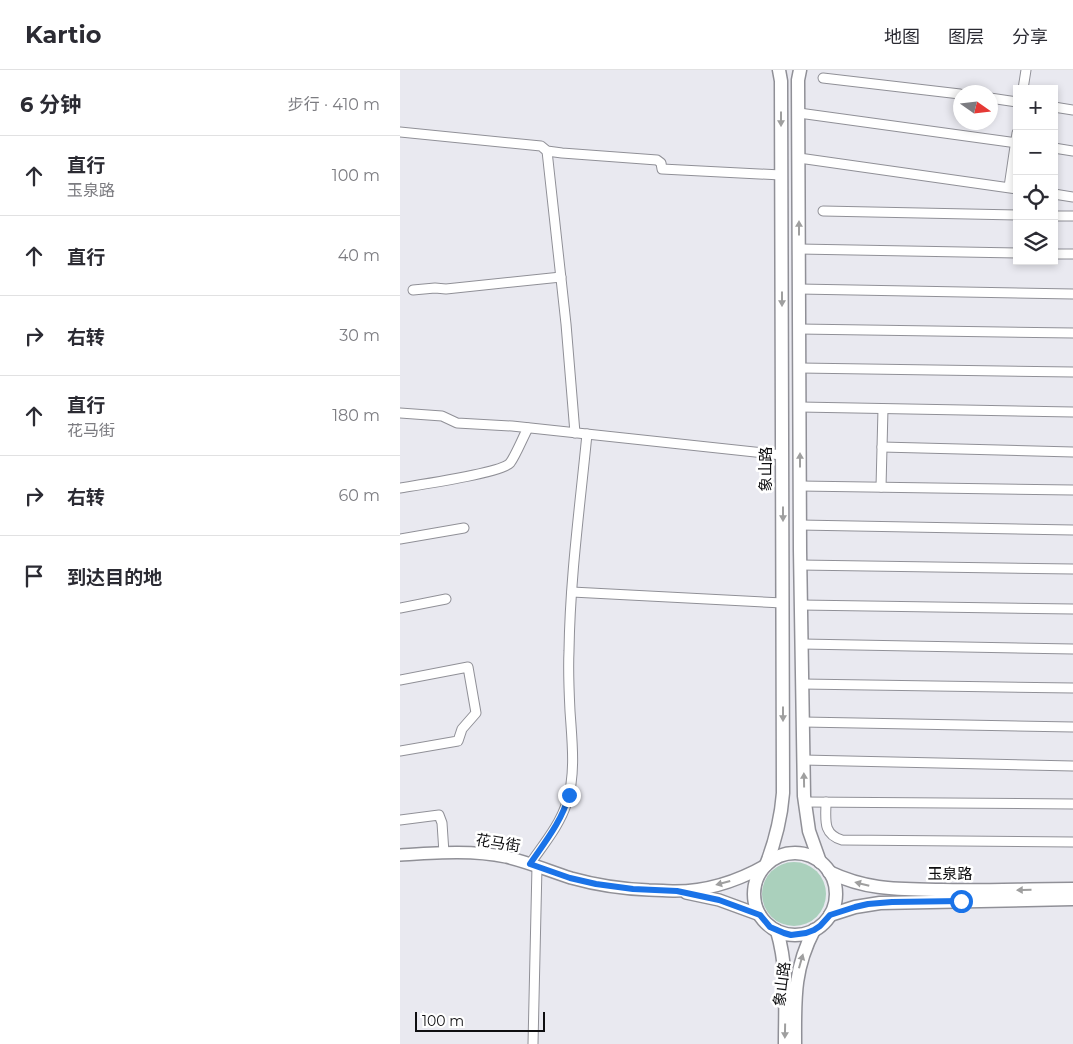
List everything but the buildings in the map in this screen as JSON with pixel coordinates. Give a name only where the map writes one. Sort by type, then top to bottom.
[{"type":"main road","name":"象山路","points":[[766,866],[777,836],[783,793],[780,70]]},
{"type":"main road","points":[[800,70],[798,80],[800,564],[804,802],[808,831],[820,862]]},
{"type":"main road","points":[[793,853],[808,855],[820,862],[833,879],[836,893],[830,915],[820,926],[806,933],[791,935],[770,927],[760,915],[755,901],[755,886],[761,872],[778,857],[793,853]]},
{"type":"main road","name":"玉泉路","points":[[829,872],[857,883],[892,889],[1073,889]]},
{"type":"main road","name":"玉泉路","points":[[830,915],[855,907],[880,903],[1073,899]]},
{"type":"main road","name":"象山路","points":[[795,1044],[797,978],[803,954],[814,930]]},
{"type":"main road","name":"象山路","points":[[777,931],[786,976],[785,1044]]},
{"type":"street","points":[[1024,85],[1026,70]]},
{"type":"street","points":[[823,78],[953,93]]},
{"type":"street","points":[[998,99],[1013,101]]},
{"type":"street","points":[[1058,108],[1073,110]]},
{"type":"street","points":[[799,113],[1013,143]]},
{"type":"street","points":[[400,132],[541,146],[547,151],[571,154],[657,160],[661,163],[662,169],[781,175]]},
{"type":"street","points":[[1058,149],[1073,151]]},
{"type":"street","points":[[547,151],[575,433]]},
{"type":"street","points":[[799,158],[1013,188]]},
{"type":"street","points":[[1058,195],[1073,197]]},
{"type":"street","points":[[823,211],[1013,215]]},
{"type":"street","points":[[1058,216],[1073,216]]},
{"type":"street","points":[[799,249],[1013,253]]},
{"type":"street","points":[[1058,254],[1073,254]]},
{"type":"street","points":[[413,290],[435,288],[446,290],[561,277]]},
{"type":"street","points":[[799,289],[1073,294]]},
{"type":"street","points":[[799,329],[1073,333]]},
{"type":"street","points":[[800,368],[1073,372]]},
{"type":"street","points":[[800,407],[1073,412]]},
{"type":"street","points":[[880,488],[882,409]]},
{"type":"street","points":[[400,413],[442,416],[457,423],[528,428],[782,456]]},
{"type":"street","points":[[400,488],[471,476],[502,468],[509,464],[528,428]]},
{"type":"street","points":[[533,1044],[533,865],[560,820],[569,795],[573,755],[568,670],[572,592],[587,434]]},
{"type":"street","points":[[882,447],[1073,452]]},
{"type":"street","points":[[800,486],[1073,490]]},
{"type":"street","points":[[800,526],[1073,530]]},
{"type":"street","points":[[400,539],[464,528]]},
{"type":"street","points":[[800,564],[1073,569]]},
{"type":"street","points":[[572,592],[783,603]]},
{"type":"street","points":[[400,608],[446,599]]},
{"type":"street","points":[[801,604],[1073,609]]},
{"type":"street","points":[[802,644],[1073,649]]},
{"type":"street","points":[[400,680],[468,667],[476,713],[462,728],[458,741],[400,750]]},
{"type":"street","points":[[802,684],[1073,688]]},
{"type":"street","points":[[803,722],[1073,727]]},
{"type":"street","points":[[803,760],[1073,766]]},
{"type":"street","points":[[804,802],[1073,804]]},
{"type":"street","points":[[826,802],[827,828],[833,836],[842,840],[1073,842]]},
{"type":"street","points":[[400,820],[439,815],[442,823],[444,853]]},
{"type":"street","name":"花马街","points":[[400,855],[444,853],[485,854],[505,857],[570,878],[596,884],[633,889],[677,891],[719,900],[760,915]]},
{"type":"street","name":"花马街","points":[[677,891],[722,884],[766,866]]},
{"type":"green space","points":[[788,862],[800,862],[817,871],[824,882],[826,894],[824,906],[817,917],[800,926],[788,926],[776,921],[767,912],[762,900],[762,888],[767,876],[776,867]]},
{"type":"route","points":[[569,795],[560,820],[530,864],[570,878],[614,887],[677,891],[719,900],[760,915],[770,927],[791,935],[799,935],[814,930],[830,915],[842,910],[868,904],[961,901]]}]
